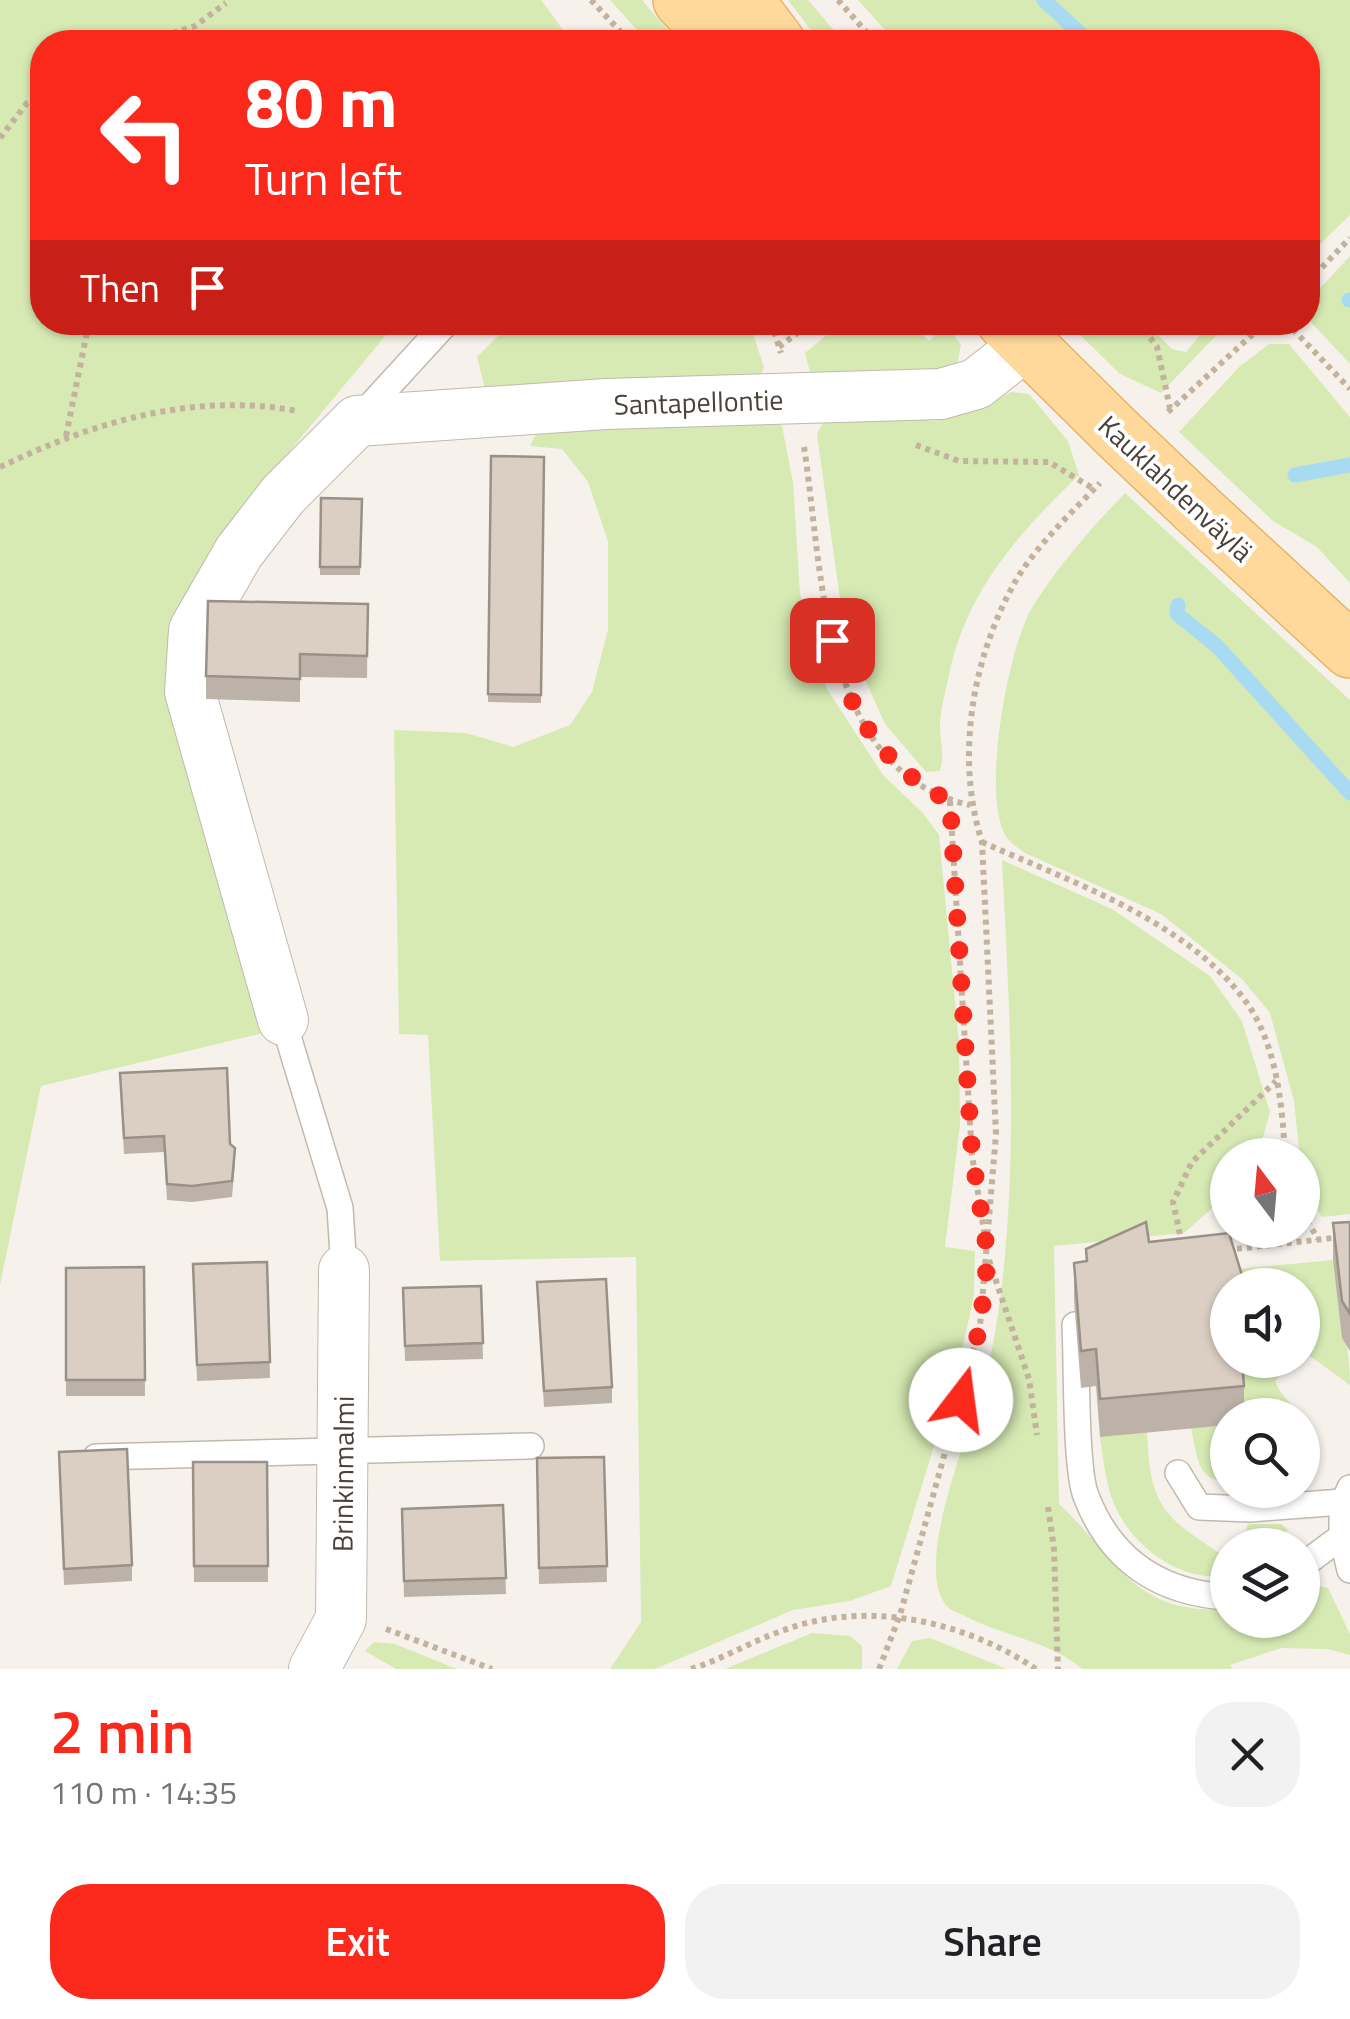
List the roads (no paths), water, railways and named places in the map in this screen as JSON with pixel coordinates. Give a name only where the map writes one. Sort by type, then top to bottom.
[{"type":"main road","points":[[681,0],[709,30]]},
{"type":"main road","points":[[745,0],[768,30]]},
{"type":"main road","name":"Kauklahdenväylä","points":[[1016,335],[1350,650]]},
{"type":"street","name":"Santapellontie","points":[[357,421],[606,404],[796,400],[960,390],[976,384],[1014,335]]},
{"type":"street","points":[[284,1020],[190,692],[194,630],[239,552],[283,495],[357,421]]},
{"type":"street","name":"Brinkinmalmi","points":[[314,1669],[341,1619],[344,1270]]},
{"type":"lane","points":[[357,421],[436,335]]},
{"type":"lane","points":[[284,1020],[340,1208],[344,1270]]},
{"type":"lane","points":[[1075,1325],[1084,1493],[1114,1546],[1143,1574],[1190,1594],[1210,1596]]},
{"type":"lane","points":[[88,1457],[531,1446]]},
{"type":"lane","points":[[1178,1473],[1199,1507],[1250,1509],[1346,1495],[1341,1538],[1350,1570]]},
{"type":"lane","points":[[1320,1553],[1341,1538]]},
{"type":"waterway","points":[[1044,0],[1076,30]]},
{"type":"waterway","points":[[1295,475],[1350,465]]},
{"type":"waterway","points":[[1178,605],[1177,614],[1217,646],[1350,793]]}]
